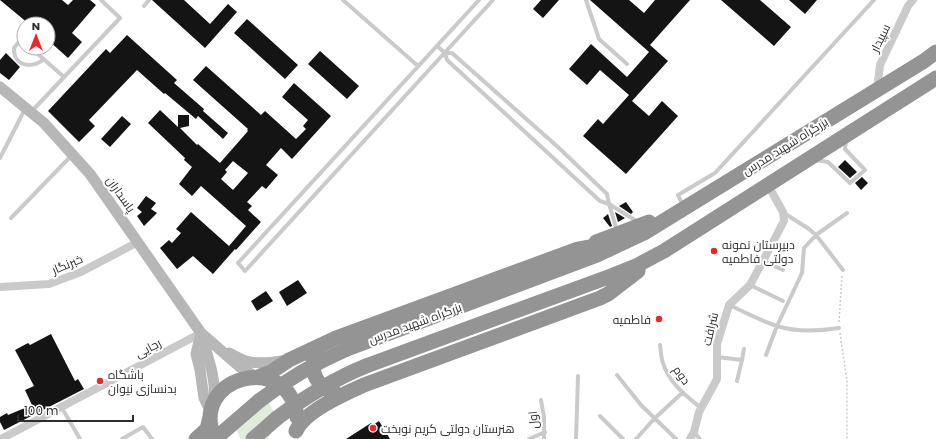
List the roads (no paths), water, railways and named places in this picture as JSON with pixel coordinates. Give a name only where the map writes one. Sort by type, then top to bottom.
[{"type":"highway","name":"بزرگراه شهید مدرس","points":[[215,439],[272,391],[305,370],[328,358],[347,349],[591,258],[633,239],[924,61],[936,52]]},
{"type":"highway","name":"بزرگراه شهید مدرس","points":[[295,435],[304,419],[323,406],[350,392],[388,375],[604,296],[664,251],[936,78]]},
{"type":"highway","points":[[578,249],[685,208]]},
{"type":"highway","name":"بزرگراه شهید مدرس","points":[[212,410],[221,392],[230,384],[243,378],[257,377],[269,372],[292,358],[325,343],[578,249],[633,239]]},
{"type":"highway","name":"بزرگراه شهید مدرس","points":[[252,439],[277,418],[301,401],[323,387],[352,372],[630,269],[664,251]]},
{"type":"highway","points":[[325,343],[318,349],[313,359],[313,368],[316,378],[321,386],[331,392],[350,392]]},
{"type":"highway","points":[[257,377],[276,383],[289,395],[297,414],[295,435]]},
{"type":"highway","points":[[212,410],[211,426],[215,439]]},
{"type":"highway","points":[[196,439],[207,429],[212,410]]},
{"type":"main road","name":"پاسداران","points":[[0,87],[44,123],[90,174],[201,333]]},
{"type":"main road","points":[[201,333],[244,370],[257,377]]},
{"type":"main road","points":[[201,333],[211,368],[215,391],[212,410]]},
{"type":"main road","points":[[216,347],[250,362],[275,362],[292,358]]},
{"type":"street","name":"سپیدار","points":[[876,90],[880,65],[908,6],[913,0]]},
{"type":"street","points":[[768,185],[783,212]]},
{"type":"street","name":"شرافت","points":[[692,436],[701,408],[717,379],[717,344],[729,305],[750,284],[784,221],[783,212]]},
{"type":"street","name":"خبرنگار","points":[[0,287],[49,284],[81,272],[138,242]]},
{"type":"street","name":"رجایی","points":[[1,439],[201,333]]},
{"type":"lane","points":[[0,158],[28,110],[64,77],[120,18],[101,0]]},
{"type":"lane","points":[[144,6],[149,0]]},
{"type":"lane","points":[[343,0],[418,66]]},
{"type":"lane","points":[[477,1],[238,263],[245,271],[493,0]]},
{"type":"lane","points":[[586,0],[599,39],[627,64]]},
{"type":"lane","points":[[685,208],[678,195],[714,173],[874,0]]},
{"type":"lane","points":[[16,46],[14,48],[15,57],[20,62],[29,65],[40,63],[44,59]]},
{"type":"lane","points":[[437,46],[446,53],[452,53],[559,148],[607,194],[618,234]]},
{"type":"lane","points":[[446,53],[447,60],[553,156],[600,201],[609,204],[642,224]]},
{"type":"lane","points":[[40,56],[64,77]]},
{"type":"lane","points":[[805,162],[816,160],[828,162],[850,183],[865,170],[845,149],[848,134]]},
{"type":"lane","points":[[553,156],[559,148]]},
{"type":"lane","points":[[11,218],[73,155]]},
{"type":"lane","points":[[783,212],[816,235],[842,270]]},
{"type":"lane","points":[[766,355],[802,273],[804,248],[816,235],[847,214]]},
{"type":"lane","points":[[763,261],[783,270]]},
{"type":"lane","points":[[750,284],[783,301]]},
{"type":"lane","points":[[729,305],[778,326],[797,330],[827,330],[839,328]]},
{"type":"lane","name":"دوم","points":[[660,345],[662,363],[669,377],[682,393],[701,408]]},
{"type":"lane","points":[[737,381],[744,349]]},
{"type":"lane","points":[[717,357],[742,360]]},
{"type":"lane","points":[[618,375],[641,405],[676,439]]},
{"type":"lane","points":[[576,439],[578,376]]},
{"type":"lane","points":[[636,439],[654,418],[682,393]]},
{"type":"lane","name":"اول","points":[[541,400],[544,439]]},
{"type":"lane","points":[[62,408],[80,439]]},
{"type":"lane","points":[[600,416],[623,439]]},
{"type":"lane","points":[[122,439],[143,427],[152,439]]},
{"type":"lane","points":[[529,439],[544,432]]},
{"type":"lane","points":[[692,436],[700,439]]},
{"type":"place","name":"دبیرستان نمونه دولتی فاطمیه","points":[[714,251]]},
{"type":"place","name":"فاطمیه","points":[[659,319]]},
{"type":"place","name":"باشگاه بدنسازی نیوان","points":[[100,381]]},
{"type":"place","name":"هنرستان دولتی کریم نوبخت","points":[[373,428]]}]
